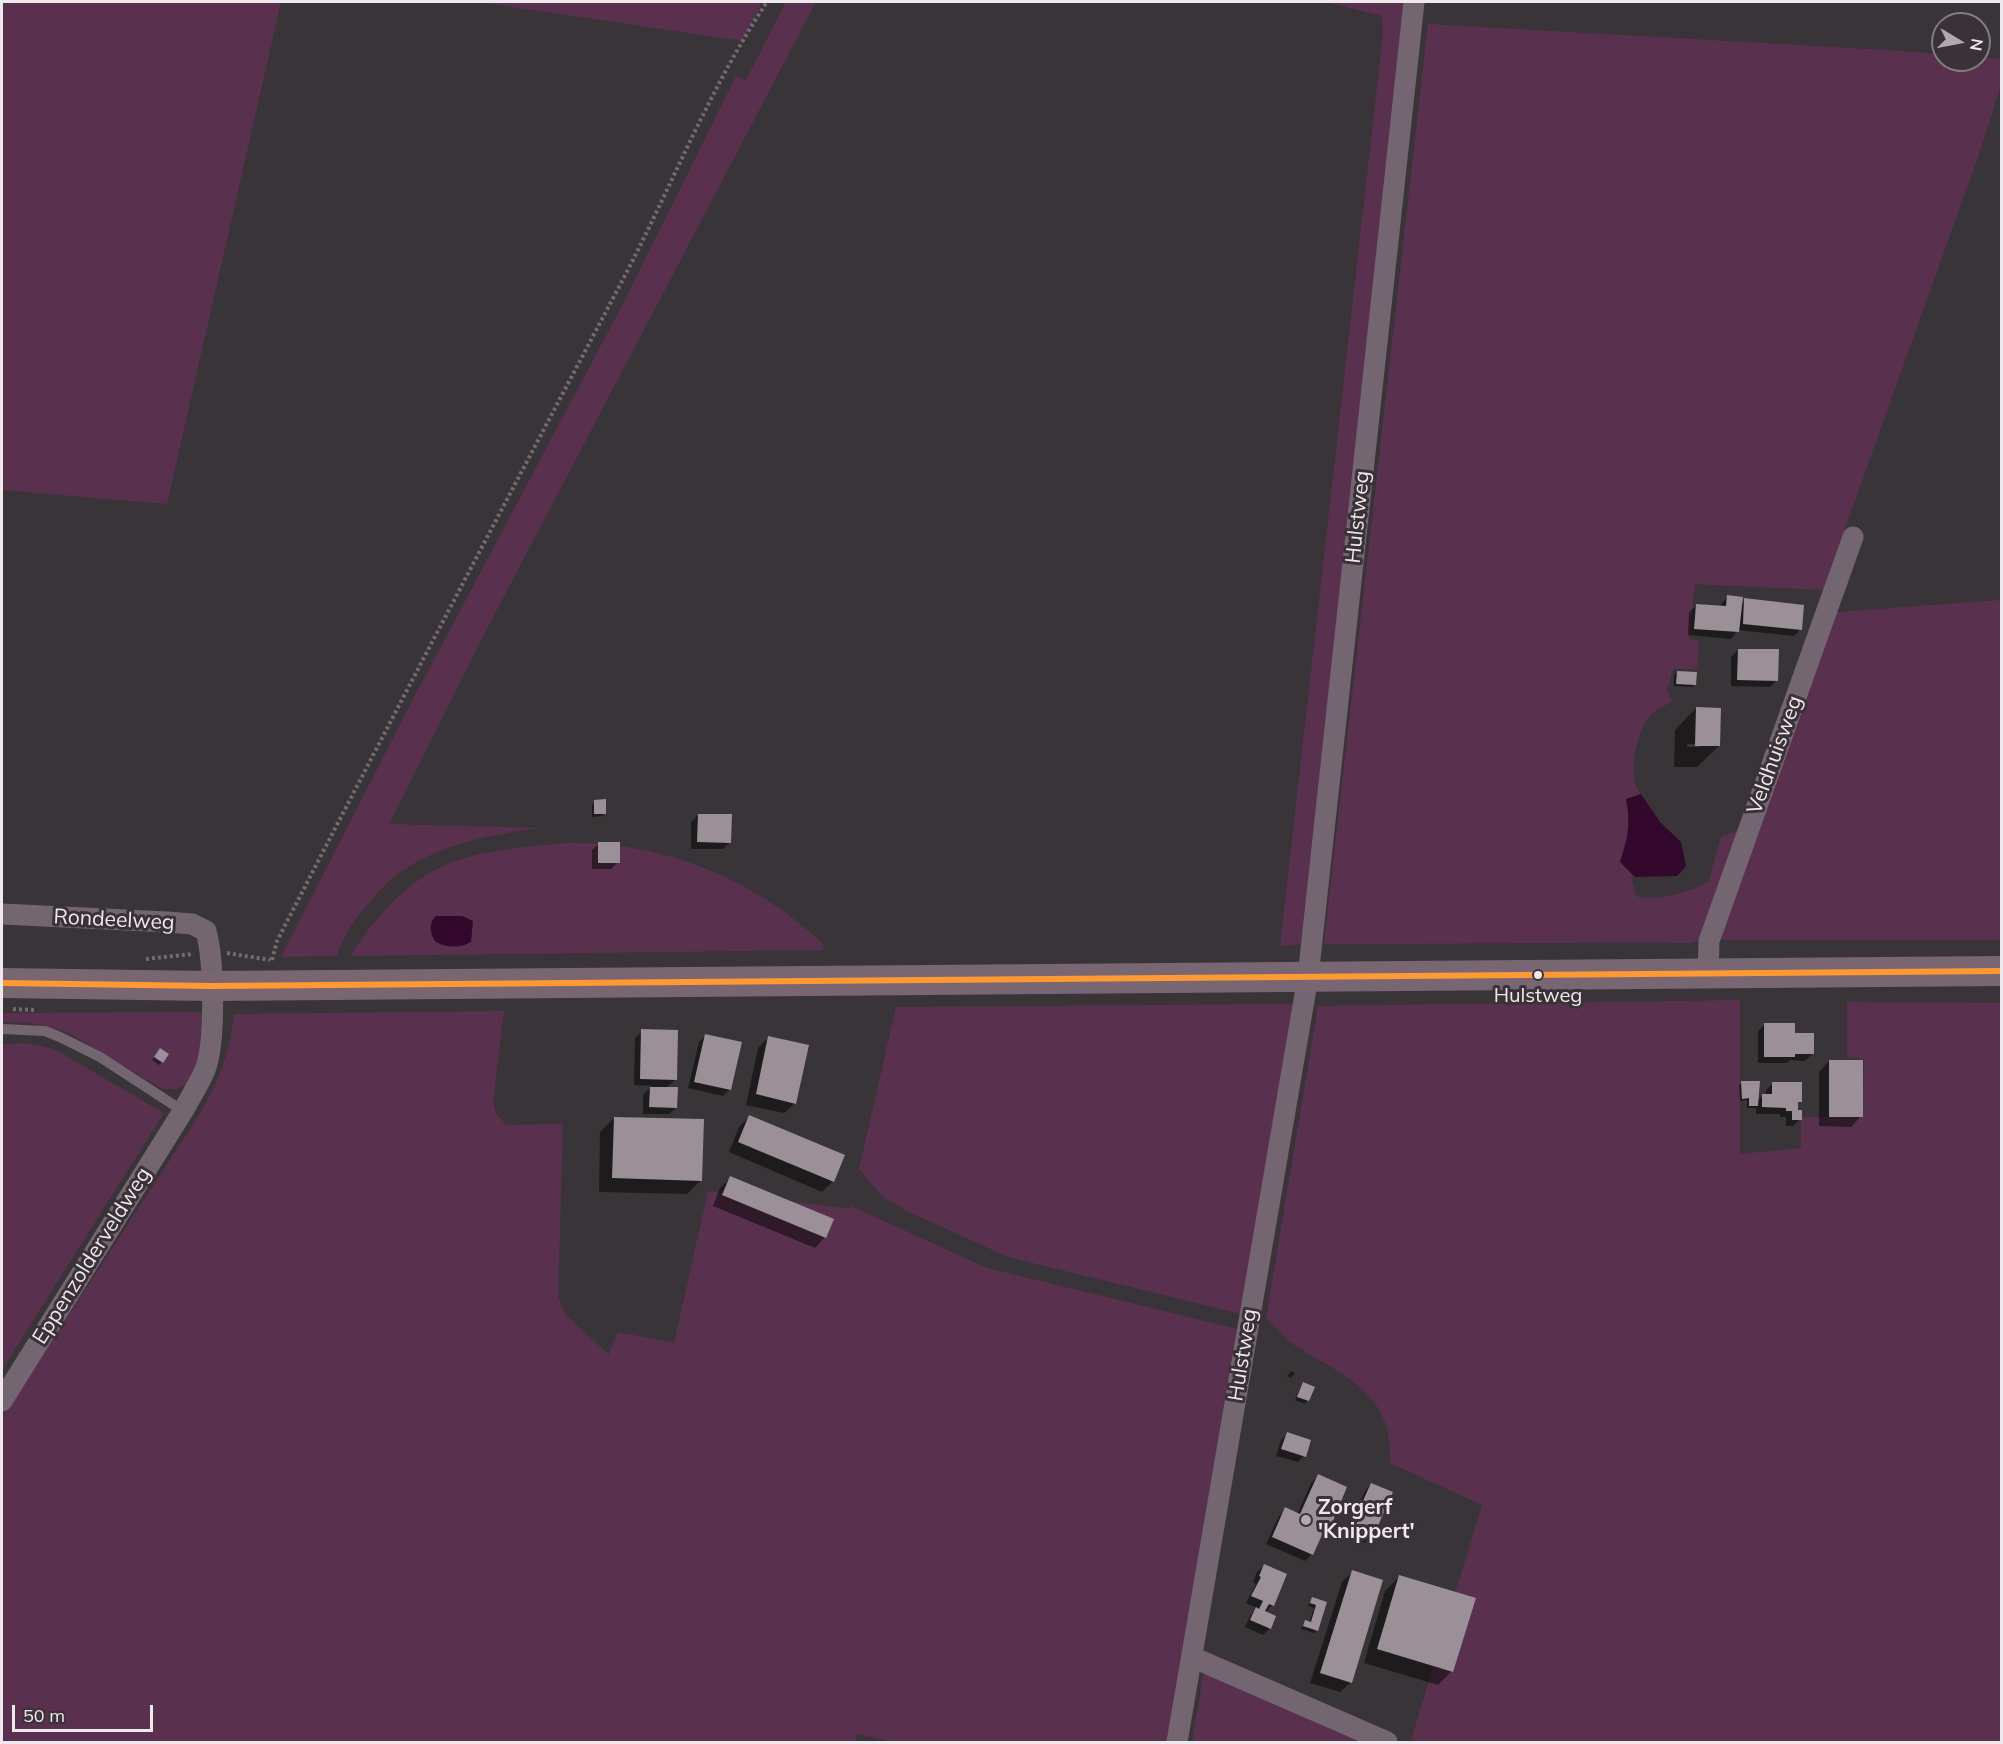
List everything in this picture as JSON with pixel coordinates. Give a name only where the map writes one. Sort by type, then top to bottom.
[{"type":"main road","points":[[2,983],[211,986],[2001,971]]},
{"type":"street","name":"Hulstweg","points":[[1177,1743],[1308,977],[1414,2]]},
{"type":"street","name":"Veldhuisweg","points":[[1708,975],[1709,941],[1852,537]]},
{"type":"street","name":"Rondeelweg","points":[[2,914],[192,924],[206,931],[210,952],[211,986]]},
{"type":"street","name":"Eppenzolderveldweg","points":[[2,1401],[183,1111],[205,1070],[212,1033],[211,986]]},
{"type":"street","points":[[1192,1657],[1387,1743]]},
{"type":"lane","points":[[2,1029],[45,1032],[60,1037],[100,1057],[183,1111]]},
{"type":"path","points":[[210,952],[238,953],[272,960],[277,941],[412,677],[642,244],[729,64],[767,2]]},
{"type":"shaded area","points":[[2,2],[281,2],[167,504],[2,490]]},
{"type":"shaded area","points":[[479,2],[762,2],[742,41]]},
{"type":"shaded area","points":[[786,2],[816,2],[479,644],[389,824],[540,828],[465,842],[412,864],[389,881],[359,914],[350,927],[337,956],[281,957],[411,703],[624,302],[736,76],[746,80]]},
{"type":"shaded area","points":[[1326,2],[1409,2],[1306,933],[1301,944],[1280,946],[1383,33],[1382,16]]},
{"type":"shaded area","points":[[1428,24],[1931,53],[1931,72],[1991,72],[1991,58],[2001,59],[2001,85],[1978,157],[1823,590],[1695,584],[1689,639],[1699,641],[1697,669],[1673,669],[1667,690],[1672,701],[1651,715],[1640,734],[1634,756],[1634,777],[1641,794],[1626,799],[1628,831],[1620,862],[1630,872],[1636,896],[1652,898],[1673,895],[1694,889],[1709,881],[1722,836],[1738,831],[1699,940],[1691,943],[1324,943]]},
{"type":"shaded area","points":[[2001,600],[2001,940],[1722,940],[1722,932],[1837,612]]},
{"type":"shaded area","points":[[1641,794],[1660,822],[1681,842],[1686,866],[1677,876],[1635,877],[1620,862],[1628,831],[1626,799]]},
{"type":"shaded area","points":[[566,843],[602,844],[637,849],[705,868],[767,900],[823,944],[824,950],[350,956],[394,900],[407,888],[437,869],[480,854]],"holes":[[[436,916],[462,916],[473,921],[433,938],[431,927]]]},
{"type":"shaded area","points":[[436,916],[462,916],[473,921],[471,942],[454,946],[436,942],[431,929]]},
{"type":"shaded area","points":[[1740,1000],[1740,1154],[1801,1148],[1801,1117],[1863,1117],[1864,1059],[1847,1057],[1847,1002],[2001,1003],[2001,1742],[1418,1742],[1411,1740],[1482,1505],[1390,1463],[1389,1439],[1384,1419],[1374,1403],[1347,1377],[1289,1341],[1266,1318],[1318,1006]]},
{"type":"shaded area","points":[[1293,1004],[1245,1315],[1008,1257],[909,1212],[882,1196],[859,1169],[896,1007]]},
{"type":"shaded area","points":[[504,1011],[493,1103],[496,1113],[506,1125],[563,1124],[558,1298],[565,1314],[608,1356],[618,1332],[674,1343],[708,1191],[850,1209],[851,1206],[987,1268],[1242,1330],[1171,1742],[894,1742],[857,1734],[855,1742],[2,1742],[2,1417],[194,1123],[221,1071],[234,1014]]},
{"type":"shaded area","points":[[197,1012],[203,1014],[207,1032],[192,1081],[177,1089],[162,1089],[71,1034],[37,1024],[2,1022],[2,1013]]},
{"type":"shaded area","points":[[26,1043],[54,1049],[164,1113],[2,1370],[2,1044]]},
{"type":"shaded area","points":[[1204,1671],[1371,1742],[1192,1742]]},
{"type":"building","points":[[1727,595],[1743,597],[1739,632],[1694,629],[1696,604],[1726,606]]},
{"type":"building","points":[[1744,598],[1804,605],[1802,630],[1743,624]]},
{"type":"building","points":[[1738,649],[1779,649],[1778,681],[1737,680]]},
{"type":"building","points":[[1677,671],[1697,672],[1696,685],[1676,684]]},
{"type":"building","points":[[1696,707],[1721,708],[1720,746],[1695,746]]},
{"type":"building","points":[[606,799],[606,814],[594,814],[594,800]]},
{"type":"building","points":[[698,814],[732,814],[731,843],[697,842]]},
{"type":"building","points":[[598,842],[620,842],[620,863],[598,863]]},
{"type":"building","points":[[1764,1023],[1795,1023],[1795,1033],[1814,1033],[1814,1054],[1795,1054],[1795,1057],[1764,1057]]},
{"type":"building","points":[[641,1029],[678,1030],[677,1080],[640,1079]]},
{"type":"building","points":[[705,1034],[742,1042],[731,1090],[694,1082]]},
{"type":"building","points":[[768,1036],[809,1045],[796,1104],[756,1094]]},
{"type":"building","points":[[160,1048],[169,1054],[163,1063],[154,1057]]},
{"type":"building","points":[[1829,1060],[1863,1060],[1863,1117],[1829,1117]]},
{"type":"building","points":[[1741,1081],[1760,1081],[1758,1106],[1749,1106],[1749,1098],[1742,1099]]},
{"type":"building","points":[[1772,1082],[1802,1082],[1802,1102],[1798,1102],[1798,1110],[1802,1110],[1802,1120],[1792,1120],[1792,1111],[1786,1111],[1786,1108],[1762,1107],[1762,1094],[1772,1094]]},
{"type":"building","points":[[650,1087],[678,1087],[677,1108],[649,1107]]},
{"type":"building","points":[[749,1115],[845,1155],[834,1182],[738,1142]]},
{"type":"building","points":[[614,1117],[704,1119],[702,1181],[612,1178]]},
{"type":"building","points":[[730,1176],[834,1219],[826,1238],[722,1195]]},
{"type":"building","points":[[1303,1382],[1315,1387],[1309,1401],[1297,1397]]},
{"type":"building","points":[[1287,1432],[1311,1440],[1306,1457],[1281,1449]]},
{"type":"building","name":"Zorgerf 'Knippert'","points":[[1318,1474],[1347,1487],[1330,1528],[1326,1526],[1313,1555],[1272,1537],[1285,1507],[1300,1514]]},
{"type":"building","points":[[1371,1483],[1393,1492],[1373,1537],[1351,1527]]},
{"type":"building","points":[[1264,1564],[1287,1574],[1274,1606],[1269,1604],[1265,1611],[1276,1616],[1271,1629],[1250,1620],[1256,1607],[1259,1609],[1263,1601],[1251,1596],[1261,1577],[1259,1576]]},
{"type":"building","points":[[1352,1570],[1383,1580],[1352,1683],[1320,1673]]},
{"type":"building","points":[[1399,1575],[1476,1598],[1453,1672],[1377,1649]]},
{"type":"building","points":[[1312,1597],[1327,1602],[1318,1631],[1303,1626],[1305,1620],[1311,1622],[1316,1605],[1310,1603]]},
{"type":"transit line","points":[[2,983],[211,986],[2002,971]]},
{"type":"place","name":"Hulstweg","points":[[1538,975]]},
{"type":"place","name":"Zorgerf 'Knippert'","points":[[1306,1520]]}]
